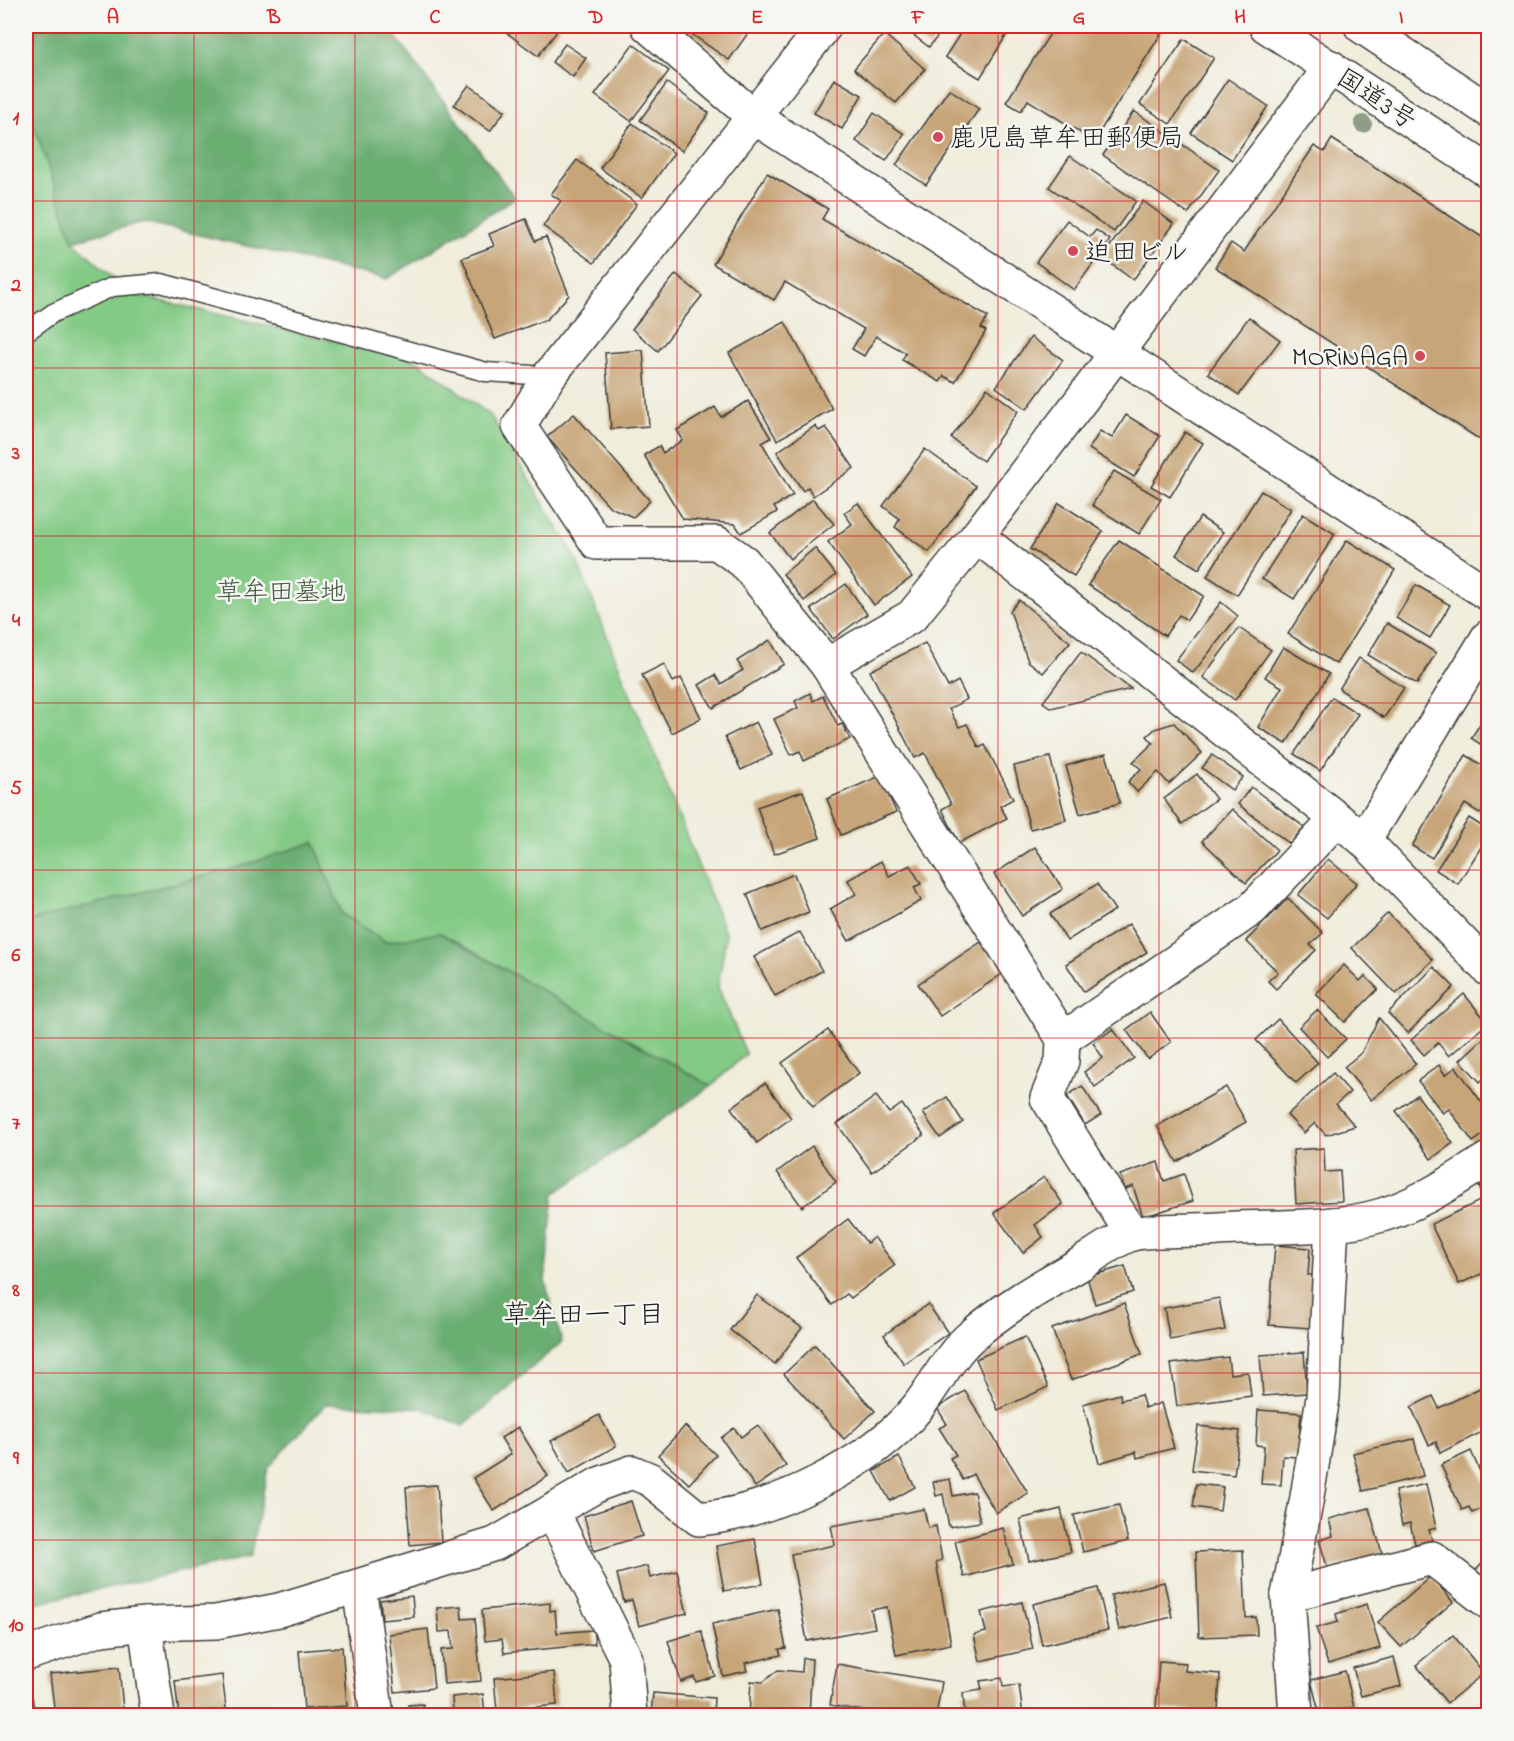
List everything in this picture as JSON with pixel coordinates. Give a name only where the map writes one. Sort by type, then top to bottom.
[{"type":"main road","points":[[648,26],[754,117],[1488,594]]},
{"type":"main road","points":[[825,26],[549,376],[519,426],[597,543],[717,543],[744,562],[827,665],[1063,1039],[1062,1061],[1047,1098],[1132,1234]]},
{"type":"main road","name":"国道3号","points":[[1266,26],[1488,171]]},
{"type":"main road","name":"国道3号","points":[[1361,26],[1488,110]]},
{"type":"main road","points":[[827,665],[912,616],[977,536],[1118,352],[1330,67]]},
{"type":"main road","points":[[977,536],[1364,840],[1488,969]]},
{"type":"main road","points":[[1364,840],[1488,637]]},
{"type":"main road","points":[[1063,1039],[1252,909],[1337,819]]},
{"type":"main road","points":[[26,1654],[101,1629],[146,1624],[216,1622],[279,1611],[495,1544],[599,1484],[632,1472],[651,1480],[699,1519],[724,1517],[751,1509],[834,1475],[880,1445],[918,1407],[946,1365],[966,1341],[990,1320],[1132,1234],[1332,1224],[1368,1219],[1405,1207],[1453,1182],[1488,1159]]},
{"type":"main road","points":[[1296,1716],[1288,1595],[1323,1397],[1332,1224]]},
{"type":"main road","points":[[552,1511],[626,1659],[630,1716]]},
{"type":"main road","points":[[1288,1595],[1432,1558],[1488,1602]]},
{"type":"main road","points":[[359,1586],[377,1716]]},
{"type":"main road","points":[[146,1624],[158,1716]]},
{"type":"lane","points":[[26,332],[53,313],[112,287],[161,283],[486,372],[549,376]]},
{"type":"green space","points":[[26,26],[39,26],[26,74]]},
{"type":"green space","points":[[39,26],[388,26],[515,198],[387,279],[144,222],[73,241],[26,101],[26,74]]},
{"type":"green space","name":"草牟田墓地","points":[[26,101],[73,241],[131,294],[416,360],[490,415],[575,556],[726,935],[718,987],[746,1054],[711,1086],[441,933],[386,942],[342,914],[314,843],[239,867],[26,922]]},
{"type":"green space","points":[[314,842],[342,914],[386,942],[440,933],[711,1086],[554,1194],[545,1281],[562,1342],[463,1426],[421,1408],[326,1404],[268,1468],[250,1557],[26,1605],[26,922],[239,867]]},
{"type":"building","points":[[506,26],[561,26],[538,56],[503,30]]},
{"type":"building","points":[[680,26],[753,26],[729,60]]},
{"type":"building","points":[[901,26],[946,26],[929,47]]},
{"type":"building","points":[[965,26],[1012,26],[980,78],[945,57]]},
{"type":"building","points":[[1055,26],[1152,26],[1162,32],[1094,141],[1028,100],[1021,111],[1006,102]]},
{"type":"building","points":[[884,34],[925,69],[896,103],[854,69]]},
{"type":"building","points":[[1184,39],[1214,58],[1170,124],[1140,104]]},
{"type":"building","points":[[565,44],[586,58],[573,77],[552,62]]},
{"type":"building","points":[[633,44],[669,71],[631,121],[595,95]]},
{"type":"building","points":[[834,79],[862,95],[842,129],[814,113]]},
{"type":"building","points":[[1228,79],[1268,106],[1232,160],[1191,133]]},
{"type":"building","points":[[667,83],[709,113],[682,151],[640,120]]},
{"type":"building","points":[[469,85],[505,111],[490,131],[454,105]]},
{"type":"building","name":"鹿児島草牟田郵便局","points":[[949,89],[979,109],[926,185],[896,165]]},
{"type":"building","points":[[1134,111],[1219,170],[1188,214],[1103,155]]},
{"type":"building","points":[[874,113],[904,134],[886,161],[856,141]]},
{"type":"building","points":[[632,123],[674,153],[642,198],[600,168]]},
{"type":"building","name":"MORiNAGA","points":[[1332,139],[1488,241],[1488,445],[1215,267],[1231,243],[1244,252],[1314,146],[1324,152]]},
{"type":"building","points":[[1070,156],[1136,201],[1114,232],[1049,187]]},
{"type":"building","points":[[577,160],[637,204],[594,263],[543,226],[561,201],[551,194]]},
{"type":"building","points":[[767,173],[828,209],[822,219],[988,317],[981,328],[986,331],[955,382],[944,376],[940,382],[902,360],[906,353],[876,336],[864,356],[852,349],[864,329],[785,282],[774,300],[713,264]]},
{"type":"building","points":[[1143,201],[1174,224],[1133,280],[1102,257]]},
{"type":"building","points":[[526,219],[535,241],[546,237],[569,295],[547,319],[495,339],[462,258],[494,246],[489,234]]},
{"type":"building","name":"迫田ビル","points":[[1067,220],[1090,237],[1096,230],[1110,240],[1074,290],[1036,262]]},
{"type":"building","points":[[676,274],[702,296],[658,351],[632,329]]},
{"type":"building","points":[[1249,317],[1280,340],[1239,395],[1208,373]]},
{"type":"building","points":[[785,322],[832,409],[777,440],[729,353]]},
{"type":"building","points":[[1031,337],[1063,360],[1027,409],[996,387]]},
{"type":"building","points":[[643,350],[649,426],[611,429],[605,353]]},
{"type":"building","points":[[987,388],[1018,411],[983,461],[951,438]]},
{"type":"building","points":[[748,401],[771,438],[762,443],[793,495],[774,507],[777,512],[741,533],[735,524],[683,519],[644,455],[659,446],[663,453],[683,440],[677,430],[715,407],[721,417]]},
{"type":"building","points":[[574,414],[650,501],[633,517],[610,507],[547,437]]},
{"type":"building","points":[[1126,415],[1160,436],[1134,477],[1089,449],[1100,431],[1112,438]]},
{"type":"building","points":[[815,426],[819,431],[826,427],[854,468],[813,496],[808,487],[803,491],[777,452]]},
{"type":"building","points":[[1185,432],[1203,443],[1170,497],[1151,486]]},
{"type":"building","points":[[925,449],[976,486],[929,552],[895,527],[900,519],[883,506]]},
{"type":"building","points":[[1114,471],[1161,499],[1139,534],[1092,505]]},
{"type":"building","points":[[1261,491],[1291,509],[1237,595],[1207,576]]},
{"type":"building","points":[[813,499],[834,524],[790,559],[770,533]]},
{"type":"building","points":[[858,503],[912,577],[874,605],[828,542],[852,524],[844,513]]},
{"type":"building","points":[[1059,503],[1103,531],[1074,576],[1030,549]]},
{"type":"building","points":[[1303,514],[1335,534],[1294,599],[1262,579]]},
{"type":"building","points":[[1200,517],[1223,532],[1199,569],[1176,555]]},
{"type":"building","points":[[1119,540],[1204,596],[1187,620],[1179,615],[1165,636],[1088,585]]},
{"type":"building","points":[[1347,540],[1395,570],[1336,664],[1288,634]]},
{"type":"building","points":[[815,548],[836,575],[804,601],[783,574]]},
{"type":"building","points":[[846,584],[867,614],[833,639],[811,609]]},
{"type":"building","points":[[1416,585],[1450,605],[1430,638],[1396,618]]},
{"type":"building","points":[[1019,600],[1070,642],[1043,673],[1028,661],[1010,611]]},
{"type":"building","points":[[1221,602],[1238,616],[1193,673],[1176,660]]},
{"type":"building","points":[[1387,623],[1436,653],[1417,684],[1368,655]]},
{"type":"building","points":[[1239,628],[1271,650],[1235,700],[1203,677]]},
{"type":"building","points":[[770,640],[784,664],[713,708],[699,685],[715,675],[721,684],[743,670],[737,661]]},
{"type":"building","points":[[925,643],[948,687],[958,681],[967,699],[949,709],[959,727],[967,724],[979,748],[985,745],[1013,799],[1000,806],[1007,818],[959,843],[942,809],[951,804],[925,753],[915,758],[870,671]]},
{"type":"building","points":[[1283,647],[1329,674],[1286,744],[1258,727],[1282,687],[1265,677]]},
{"type":"building","points":[[1081,652],[1131,689],[1051,708],[1043,702]]},
{"type":"building","points":[[1359,658],[1404,688],[1384,718],[1339,689]]},
{"type":"building","points":[[664,664],[673,682],[681,678],[701,718],[672,733],[642,675]]},
{"type":"building","points":[[810,693],[813,701],[823,696],[838,726],[842,724],[850,739],[804,761],[800,751],[791,755],[774,719],[798,708],[795,701]]},
{"type":"building","points":[[1332,697],[1358,714],[1320,771],[1294,754]]},
{"type":"building","points":[[1486,715],[1488,717],[1488,749],[1471,738]]},
{"type":"building","points":[[756,722],[772,755],[741,770],[725,737]]},
{"type":"building","points":[[1174,723],[1202,753],[1169,784],[1158,772],[1137,792],[1128,782],[1141,769],[1133,762],[1153,743],[1147,736],[1155,729]]},
{"type":"building","points":[[1106,754],[1120,803],[1080,814],[1066,766]]},
{"type":"building","points":[[1212,755],[1243,777],[1232,790],[1202,768]]},
{"type":"building","points":[[1466,755],[1488,769],[1488,818],[1465,804],[1432,858],[1412,846]]},
{"type":"building","points":[[1050,757],[1066,820],[1030,829],[1014,766]]},
{"type":"building","points":[[1197,774],[1216,799],[1182,824],[1164,799]]},
{"type":"building","points":[[880,776],[896,812],[841,835],[827,799]]},
{"type":"building","points":[[1251,787],[1304,827],[1290,844],[1238,804]]},
{"type":"building","points":[[803,791],[820,838],[774,854],[757,807]]},
{"type":"building","points":[[1232,809],[1277,850],[1246,883],[1202,841]]},
{"type":"building","points":[[1469,818],[1488,830],[1488,836],[1458,884],[1436,870]]},
{"type":"building","points":[[1035,847],[1063,889],[1022,916],[994,874]]},
{"type":"building","points":[[1328,859],[1357,883],[1327,918],[1298,895]]},
{"type":"building","points":[[881,861],[889,876],[910,865],[921,884],[914,887],[921,901],[849,941],[830,909],[856,894],[848,880]]},
{"type":"building","points":[[794,874],[809,912],[762,931],[747,894]]},
{"type":"building","points":[[1097,884],[1115,910],[1067,941],[1050,914]]},
{"type":"building","points":[[1288,898],[1323,933],[1310,945],[1316,950],[1276,989],[1268,981],[1278,972],[1246,941]]},
{"type":"building","points":[[1388,913],[1433,960],[1396,994],[1352,948]]},
{"type":"building","points":[[1129,924],[1147,952],[1084,992],[1066,964]]},
{"type":"building","points":[[800,932],[822,971],[775,996],[754,957]]},
{"type":"building","points":[[981,942],[1002,974],[940,1016],[918,984]]},
{"type":"building","points":[[1344,965],[1360,981],[1365,976],[1378,989],[1345,1022],[1316,994]]},
{"type":"building","points":[[1434,967],[1454,987],[1408,1033],[1388,1013]]},
{"type":"building","points":[[1464,994],[1488,1023],[1449,1056],[1438,1043],[1424,1055],[1411,1040]]},
{"type":"building","points":[[1317,1010],[1346,1039],[1327,1057],[1299,1027]]},
{"type":"building","points":[[1150,1012],[1171,1042],[1148,1059],[1126,1030]]},
{"type":"building","points":[[1379,1018],[1416,1064],[1371,1100],[1344,1067],[1361,1053]]},
{"type":"building","points":[[1278,1019],[1318,1063],[1296,1083],[1256,1040]]},
{"type":"building","points":[[1113,1029],[1134,1058],[1095,1087],[1084,1072],[1103,1058],[1093,1043]]},
{"type":"building","points":[[828,1030],[859,1073],[813,1107],[782,1063]]},
{"type":"building","points":[[1488,1034],[1488,1074],[1480,1082],[1460,1060]]},
{"type":"building","points":[[1439,1065],[1445,1075],[1456,1067],[1488,1111],[1488,1131],[1473,1142],[1449,1109],[1443,1113],[1418,1081]]},
{"type":"building","points":[[1333,1073],[1350,1092],[1336,1104],[1355,1126],[1326,1135],[1315,1123],[1304,1133],[1287,1115]]},
{"type":"building","points":[[765,1083],[791,1118],[757,1143],[731,1108]]},
{"type":"building","points":[[1082,1086],[1101,1115],[1085,1125],[1067,1096]]},
{"type":"building","points":[[1226,1087],[1246,1122],[1177,1162],[1157,1126]]},
{"type":"building","points":[[1417,1095],[1453,1143],[1431,1159],[1396,1111]]},
{"type":"building","points":[[876,1096],[889,1113],[902,1104],[924,1135],[872,1172],[837,1124]]},
{"type":"building","points":[[947,1097],[963,1122],[940,1138],[923,1113]]},
{"type":"building","points":[[812,1146],[836,1182],[802,1207],[777,1172]]},
{"type":"building","points":[[1324,1148],[1325,1172],[1340,1171],[1342,1201],[1296,1204],[1293,1150]]},
{"type":"building","points":[[1158,1162],[1164,1181],[1184,1174],[1193,1201],[1143,1217],[1133,1186],[1125,1189],[1120,1175]]},
{"type":"building","points":[[1044,1177],[1063,1204],[1035,1225],[1043,1237],[1023,1253],[994,1213]]},
{"type":"building","points":[[1488,1183],[1488,1271],[1459,1284],[1431,1224],[1484,1199],[1479,1187]]},
{"type":"building","points":[[848,1219],[867,1243],[874,1237],[895,1265],[851,1298],[847,1294],[832,1305],[796,1258]]},
{"type":"building","points":[[1275,1245],[1310,1248],[1308,1275],[1314,1275],[1310,1328],[1269,1325]]},
{"type":"building","points":[[1125,1266],[1133,1292],[1095,1304],[1087,1277]]},
{"type":"building","points":[[757,1295],[802,1328],[775,1364],[730,1330]]},
{"type":"building","points":[[1219,1298],[1225,1330],[1170,1340],[1164,1308]]},
{"type":"building","points":[[1124,1303],[1142,1354],[1071,1380],[1052,1329]]},
{"type":"building","points":[[928,1304],[948,1333],[904,1364],[884,1335]]},
{"type":"building","points":[[1025,1337],[1048,1387],[998,1410],[976,1359]]},
{"type":"building","points":[[815,1345],[875,1411],[844,1439],[784,1374]]},
{"type":"building","points":[[1304,1352],[1307,1393],[1263,1396],[1260,1355]]},
{"type":"building","points":[[1228,1357],[1230,1374],[1248,1372],[1251,1396],[1177,1406],[1171,1364]]},
{"type":"building","points":[[1488,1384],[1488,1429],[1440,1453],[1436,1442],[1429,1445],[1411,1407],[1433,1396],[1439,1408]]},
{"type":"building","points":[[965,1391],[1028,1493],[996,1513],[973,1474],[963,1480],[950,1458],[956,1455],[939,1428],[947,1424],[937,1408]]},
{"type":"building","points":[[1120,1394],[1121,1400],[1141,1395],[1145,1408],[1161,1403],[1174,1448],[1137,1458],[1136,1452],[1099,1463],[1083,1404]]},
{"type":"building","points":[[1258,1410],[1301,1413],[1298,1457],[1283,1456],[1281,1485],[1261,1484],[1264,1446],[1256,1445]]},
{"type":"building","points":[[599,1415],[616,1446],[569,1473],[551,1441]]},
{"type":"building","points":[[758,1425],[786,1466],[755,1487],[721,1438],[734,1428],[741,1437]]},
{"type":"building","points":[[685,1426],[716,1455],[689,1484],[658,1455]]},
{"type":"building","points":[[1198,1426],[1240,1431],[1234,1475],[1192,1470]]},
{"type":"building","points":[[518,1427],[548,1476],[494,1511],[473,1478],[511,1454],[501,1438]]},
{"type":"building","points":[[1414,1439],[1423,1476],[1363,1491],[1353,1453]]},
{"type":"building","points":[[1471,1451],[1488,1490],[1488,1506],[1472,1513],[1469,1507],[1462,1510],[1441,1465]]},
{"type":"building","points":[[899,1457],[915,1487],[890,1501],[874,1471]]},
{"type":"building","points":[[950,1479],[953,1496],[974,1492],[980,1522],[949,1527],[943,1494],[936,1496],[933,1482]]},
{"type":"building","points":[[1196,1484],[1223,1487],[1220,1511],[1193,1507]]},
{"type":"building","points":[[1426,1484],[1436,1528],[1429,1530],[1432,1540],[1415,1544],[1410,1523],[1402,1525],[1395,1491]]},
{"type":"building","points":[[437,1485],[441,1542],[410,1545],[406,1487]]},
{"type":"building","points":[[631,1501],[642,1536],[594,1551],[584,1516]]},
{"type":"building","points":[[1119,1505],[1128,1541],[1083,1552],[1074,1515]]},
{"type":"building","points":[[1369,1508],[1382,1553],[1328,1569],[1319,1540],[1333,1536],[1329,1519]]},
{"type":"building","points":[[924,1509],[928,1528],[936,1526],[942,1560],[936,1562],[951,1644],[896,1655],[887,1607],[871,1610],[875,1628],[807,1641],[791,1554],[835,1545],[831,1526]]},
{"type":"building","points":[[1061,1509],[1071,1552],[1029,1561],[1020,1519]]},
{"type":"building","points":[[1003,1528],[1013,1564],[964,1577],[955,1541]]},
{"type":"building","points":[[755,1539],[763,1584],[724,1591],[716,1546]]},
{"type":"building","points":[[1243,1550],[1246,1618],[1256,1617],[1257,1635],[1199,1637],[1196,1552]]},
{"type":"building","points":[[1488,1558],[1488,1583],[1476,1570]]},
{"type":"building","points":[[647,1566],[650,1578],[677,1571],[687,1613],[639,1626],[632,1600],[624,1602],[617,1574]]},
{"type":"building","points":[[1431,1576],[1453,1602],[1401,1647],[1378,1622]]},
{"type":"building","points":[[1164,1582],[1172,1617],[1119,1630],[1111,1595]]},
{"type":"building","points":[[1098,1588],[1108,1630],[1042,1645],[1033,1604]]},
{"type":"building","points":[[412,1596],[414,1617],[382,1620],[380,1600]]},
{"type":"building","points":[[1022,1602],[1033,1649],[980,1661],[974,1635],[986,1632],[981,1612]]},
{"type":"building","points":[[550,1603],[550,1611],[555,1610],[557,1633],[593,1630],[595,1644],[504,1653],[502,1639],[485,1641],[482,1610]]},
{"type":"building","points":[[1367,1604],[1380,1648],[1328,1664],[1316,1628],[1338,1622],[1336,1614]]},
{"type":"building","points":[[461,1606],[462,1619],[475,1618],[481,1681],[444,1684],[441,1650],[453,1649],[451,1631],[439,1632],[437,1608]]},
{"type":"building","points":[[778,1609],[786,1648],[779,1649],[781,1655],[745,1663],[747,1671],[723,1676],[712,1624]]},
{"type":"building","points":[[428,1629],[434,1688],[395,1692],[389,1634]]},
{"type":"building","points":[[701,1631],[715,1676],[696,1682],[694,1677],[681,1682],[668,1641]]},
{"type":"building","points":[[1453,1635],[1484,1673],[1447,1703],[1416,1665]]},
{"type":"building","points":[[342,1647],[347,1706],[304,1709],[299,1651]]},
{"type":"building","points":[[1394,1657],[1401,1686],[1361,1696],[1353,1668]]},
{"type":"building","points":[[803,1658],[812,1659],[809,1716],[749,1716],[751,1681],[763,1682],[778,1670],[802,1672]]},
{"type":"building","points":[[1159,1661],[1186,1663],[1185,1671],[1220,1674],[1218,1712],[1156,1709]]},
{"type":"building","points":[[837,1664],[942,1682],[936,1716],[890,1716],[830,1705]]},
{"type":"building","points":[[119,1667],[123,1709],[55,1716],[50,1674]]},
{"type":"building","points":[[1345,1671],[1354,1707],[1320,1716],[1311,1680]]},
{"type":"building","points":[[554,1672],[557,1705],[497,1711],[494,1678]]},
{"type":"building","points":[[222,1675],[227,1716],[179,1716],[175,1681]]},
{"type":"building","points":[[1002,1678],[1003,1687],[1019,1685],[1023,1716],[965,1716],[963,1693],[982,1690],[980,1681]]},
{"type":"building","points":[[653,1693],[714,1698],[713,1716],[651,1716]]},
{"type":"building","points":[[483,1694],[485,1716],[429,1716],[453,1712],[452,1697]]},
{"type":"building","points":[[32,1696],[35,1716],[26,1716],[26,1697]]},
{"type":"building","points":[[423,1704],[424,1716],[409,1716],[408,1705]]},
{"type":"place","name":"鹿児島草牟田郵便局","points":[[938,137]]},
{"type":"place","name":"迫田ビル","points":[[1073,251]]},
{"type":"place","name":"MORiNAGA","points":[[1420,356]]},
{"type":"district","name":"草牟田一丁目","points":[[584,1314]]}]
